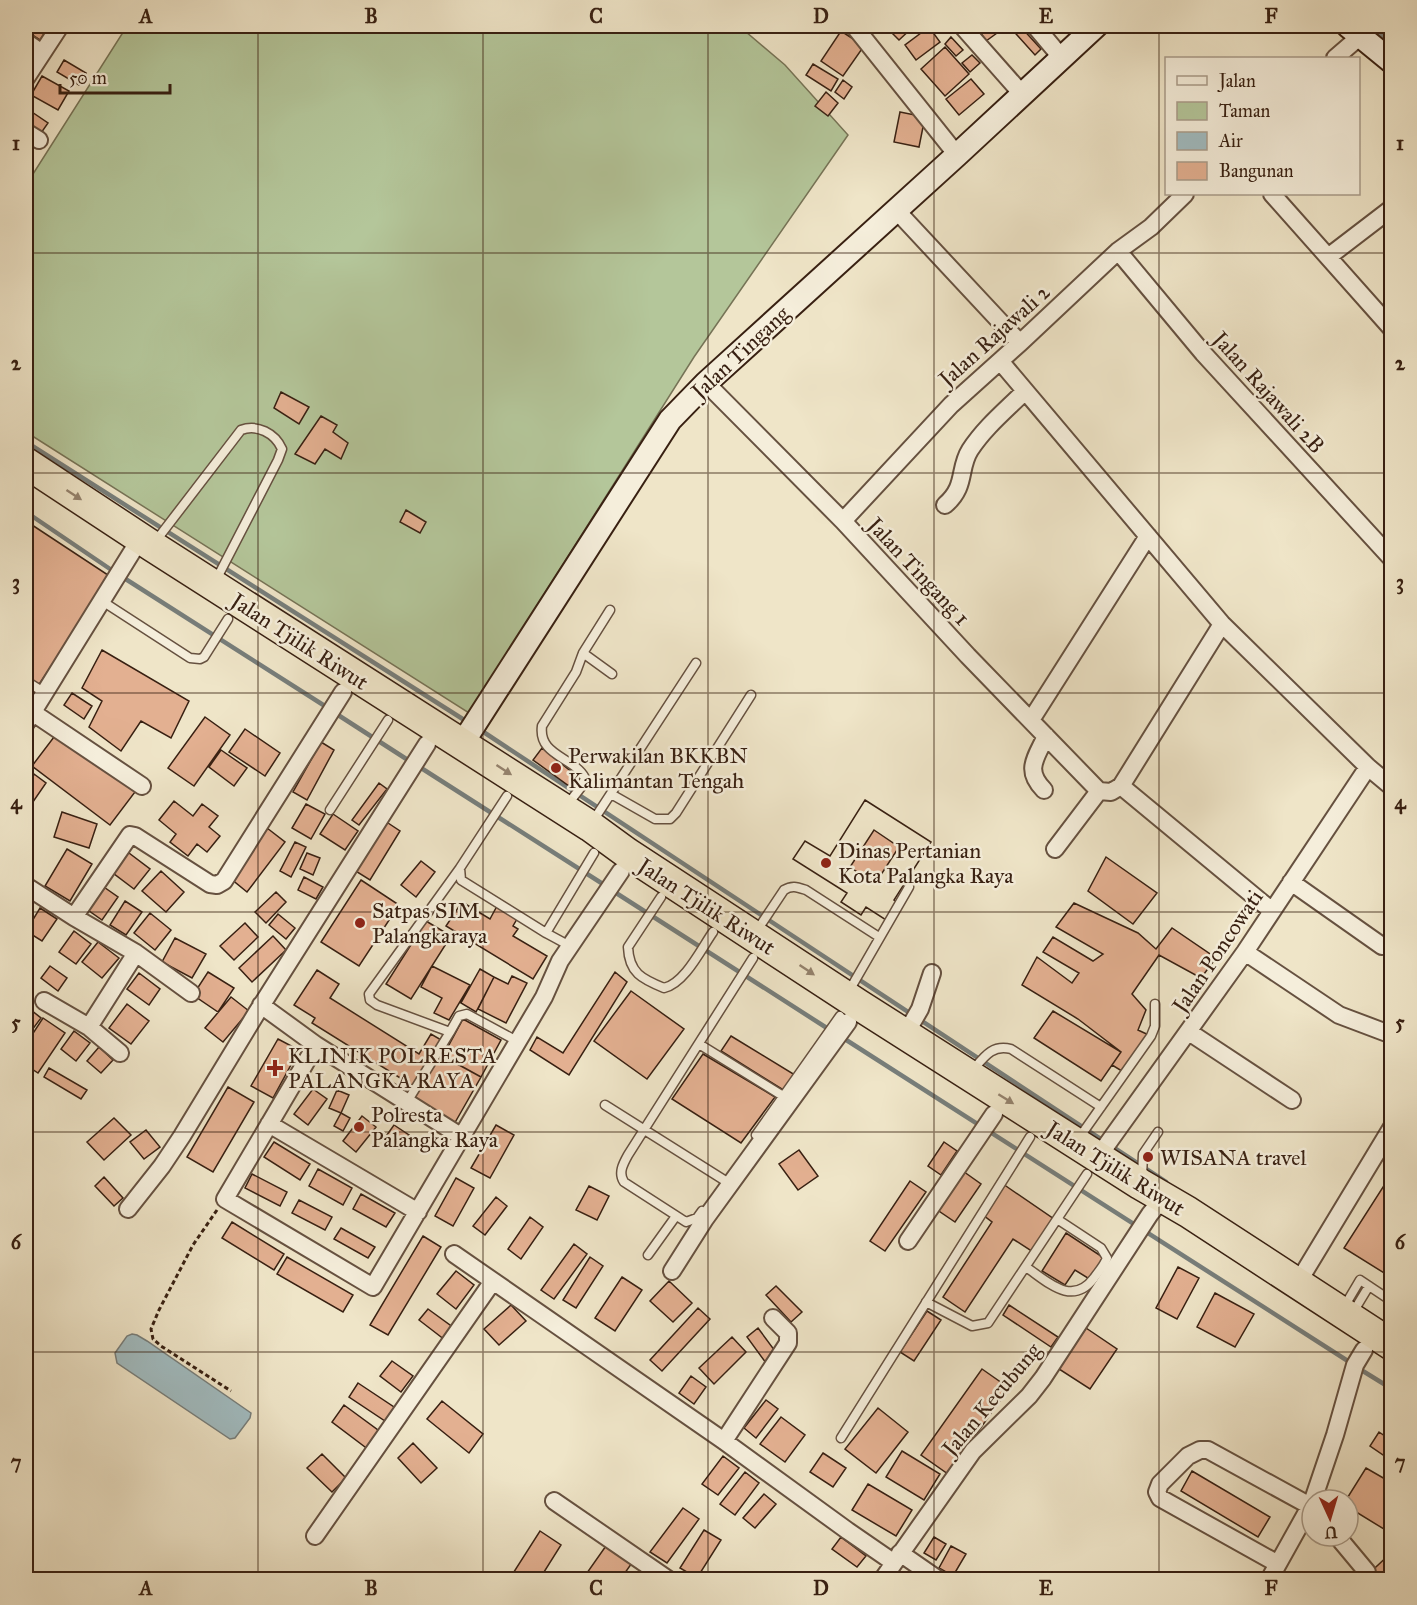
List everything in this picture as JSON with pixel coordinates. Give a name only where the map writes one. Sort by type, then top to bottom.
[{"type":"highway","name":"Jalan Tjilik Riwut","points":[[26,463],[140,547],[228,619],[507,796],[610,854],[754,947],[1030,1137],[1087,1158]]},
{"type":"highway","name":"Jalan Tjilik Riwut","points":[[26,487],[213,586],[564,809],[610,854],[661,897],[713,932],[754,947]]},
{"type":"highway","name":"Jalan Tjilik Riwut","points":[[845,1011],[905,1035],[969,1075],[1087,1158],[1151,1199],[1297,1284],[1345,1315],[1378,1348],[1392,1368]]},
{"type":"highway","name":"Jalan Tjilik Riwut","points":[[1151,1199],[1187,1235],[1378,1348]]},
{"type":"main road","name":"Jalan Tingang","points":[[462,744],[675,413],[1095,26]]},
{"type":"main road","points":[[1362,30],[1392,62]]},
{"type":"street","points":[[26,78],[60,26]]},
{"type":"street","points":[[854,26],[957,155]]},
{"type":"street","points":[[962,26],[1022,94]]},
{"type":"street","points":[[1035,26],[1060,57]]},
{"type":"street","points":[[1336,57],[1362,30]]},
{"type":"street","points":[[26,42],[42,53]]},
{"type":"street","name":"Jalan Rajawali 2","points":[[843,521],[931,425],[1118,251],[1151,227],[1184,195]]},
{"type":"street","points":[[1273,195],[1392,329]]},
{"type":"street","points":[[1328,257],[1392,208]]},
{"type":"street","points":[[896,210],[1020,343]]},
{"type":"street","name":"Jalan Rajawali 2B","points":[[1118,251],[1203,353],[1392,559]]},
{"type":"street","points":[[1000,361],[1222,624],[1368,767],[1392,787]]},
{"type":"street","name":"Jalan Tingang 1","points":[[706,383],[843,521],[968,656],[1099,791]]},
{"type":"street","points":[[945,505],[958,490],[968,453],[988,427],[1025,391]]},
{"type":"street","points":[[1031,720],[1148,536]]},
{"type":"street","points":[[140,547],[102,601],[29,717],[142,786]]},
{"type":"street","points":[[1055,849],[1099,791],[1111,792],[1121,786],[1222,624]]},
{"type":"street","points":[[74,916],[130,835],[210,884],[217,885],[224,881],[342,692]]},
{"type":"street","points":[[1044,790],[1035,781],[1032,771],[1046,736]]},
{"type":"street","points":[[128,1209],[182,1136],[261,1005],[427,744]]},
{"type":"street","name":"Jalan Poncowati","points":[[1087,1158],[1189,1032],[1368,767]]},
{"type":"street","points":[[1121,786],[1272,911]]},
{"type":"street","points":[[316,1045],[225,1199],[373,1287],[544,997],[560,961],[570,946],[610,854]]},
{"type":"street","points":[[1291,882],[1382,946]]},
{"type":"street","points":[[26,885],[136,953],[191,993]]},
{"type":"street","points":[[1245,952],[1339,1015],[1392,1035]]},
{"type":"street","points":[[89,1027],[136,953]]},
{"type":"street","points":[[905,1035],[920,1009],[932,973]]},
{"type":"street","points":[[44,1001],[89,1027],[120,1053]]},
{"type":"street","points":[[261,1005],[316,1045],[462,1137]]},
{"type":"street","points":[[672,1271],[845,1011]]},
{"type":"street","points":[[1189,1032],[1292,1100]]},
{"type":"street","points":[[908,1240],[994,1114]]},
{"type":"street","points":[[269,1124],[418,1212]]},
{"type":"street","points":[[1297,1284],[1392,1127]]},
{"type":"street","name":"Jalan Kecubung","points":[[882,1580],[973,1451],[1043,1378],[1151,1199]]},
{"type":"street","points":[[454,1254],[724,1441],[840,1525],[939,1580]]},
{"type":"street","points":[[315,1536],[493,1281]]},
{"type":"street","points":[[724,1441],[788,1343],[788,1333],[773,1318]]},
{"type":"street","points":[[1317,1488],[1355,1365],[1378,1348]]},
{"type":"street","points":[[1278,1564],[1160,1498],[1157,1492],[1160,1484],[1188,1456],[1200,1450],[1208,1450],[1300,1498]]},
{"type":"street","points":[[554,1501],[669,1580]]},
{"type":"street","points":[[1269,1580],[1300,1525]]},
{"type":"street","points":[[1347,1548],[1367,1572]]},
{"type":"lane","points":[[140,547],[241,430],[249,427],[261,429],[273,436],[282,449],[213,586]]},
{"type":"lane","points":[[102,601],[190,658],[204,657],[228,619]]},
{"type":"lane","points":[[564,809],[582,786],[585,778],[582,772],[552,752],[545,744],[541,733],[542,726],[576,672],[583,653],[610,610]]},
{"type":"lane","points":[[583,653],[612,674]]},
{"type":"lane","points":[[546,933],[610,854],[611,794],[696,663]]},
{"type":"lane","points":[[26,681],[45,693]]},
{"type":"lane","points":[[611,794],[655,819],[670,819],[751,694]]},
{"type":"lane","points":[[330,810],[388,720]]},
{"type":"lane","points":[[450,1032],[377,1005],[370,1000],[369,994],[460,868],[507,796]]},
{"type":"lane","points":[[460,868],[460,880],[570,946]]},
{"type":"lane","points":[[879,938],[806,890],[796,886],[784,890],[699,1044],[624,1162],[621,1177],[624,1182],[686,1222],[697,1218],[845,1011],[879,938],[909,887]]},
{"type":"lane","points":[[661,897],[628,947],[630,965],[639,974],[664,988],[673,986],[682,978],[713,932]]},
{"type":"lane","points":[[926,1302],[972,1326],[988,1323],[995,1314],[1057,1219],[1087,1158],[1101,1107],[1151,1036],[1155,1026],[1155,1004]]},
{"type":"lane","points":[[407,1102],[459,1016],[467,1014],[517,1041]]},
{"type":"lane","points":[[699,1044],[783,1096]]},
{"type":"lane","points":[[969,1075],[988,1052],[1003,1047],[1011,1049],[1101,1107]]},
{"type":"lane","points":[[605,1105],[724,1180]]},
{"type":"lane","points":[[1151,1199],[1142,1174],[1143,1154],[1158,1132]]},
{"type":"lane","points":[[841,1438],[1030,1137]]},
{"type":"lane","points":[[648,1255],[676,1216]]},
{"type":"lane","points":[[1026,1267],[1057,1288],[1073,1292],[1090,1283],[1104,1264],[1107,1258],[1101,1248],[1057,1219]]},
{"type":"lane","points":[[1345,1315],[1360,1280],[1390,1300]]},
{"type":"lane","points":[[1345,1315],[1369,1286]]},
{"type":"path","points":[[225,1199],[193,1245],[151,1329],[153,1339],[161,1346],[231,1391]]},
{"type":"green space","points":[[127,26],[739,26],[785,65],[848,135],[694,357],[469,713],[26,432],[26,185]]},
{"type":"water","points":[[132,1334],[147,1341],[251,1413],[250,1418],[235,1438],[230,1439],[117,1363],[115,1353],[127,1336]]},
{"type":"building","points":[[26,26],[49,26],[40,40],[26,31]]},
{"type":"building","points":[[885,26],[914,26],[899,40]]},
{"type":"building","points":[[976,26],[1002,26],[1004,28],[986,41]]},
{"type":"building","points":[[1009,26],[1020,26],[1041,49],[1035,55]]},
{"type":"building","points":[[929,27],[940,42],[916,60],[905,45]]},
{"type":"building","points":[[841,31],[864,46],[843,76],[821,61]]},
{"type":"building","points":[[951,37],[963,50],[956,56],[945,44]]},
{"type":"building","points":[[945,47],[969,74],[945,96],[921,69]]},
{"type":"building","points":[[972,55],[980,63],[970,72],[962,63]]},
{"type":"building","points":[[64,60],[86,73],[79,85],[57,72]]},
{"type":"building","points":[[813,64],[838,79],[831,91],[806,75]]},
{"type":"building","points":[[42,76],[69,91],[58,110],[31,95]]},
{"type":"building","points":[[971,79],[984,94],[959,115],[946,99]]},
{"type":"building","points":[[843,80],[852,87],[844,99],[835,92]]},
{"type":"building","points":[[826,92],[838,103],[828,116],[815,106]]},
{"type":"building","points":[[26,108],[48,123],[39,136],[26,126]]},
{"type":"building","points":[[900,112],[925,117],[919,147],[894,142]]},
{"type":"building","points":[[281,392],[309,407],[299,424],[274,408]]},
{"type":"building","points":[[321,416],[337,425],[333,432],[348,443],[341,459],[325,449],[315,464],[295,454]]},
{"type":"building","points":[[406,510],[426,522],[420,533],[400,522]]},
{"type":"building","points":[[26,521],[111,577],[38,686],[26,678]]},
{"type":"building","points":[[102,650],[189,701],[171,738],[141,721],[121,751],[89,727],[102,701],[82,688]]},
{"type":"building","points":[[72,693],[92,706],[84,719],[64,705]]},
{"type":"building","points":[[205,717],[230,735],[194,786],[168,768]]},
{"type":"building","points":[[245,729],[280,753],[265,776],[229,752]]},
{"type":"building","points":[[57,733],[135,792],[110,825],[32,766]]},
{"type":"building","points":[[321,742],[334,750],[307,800],[293,792]]},
{"type":"building","name":"Perwakilan BKKBN Kalimantan Tengah","points":[[542,748],[578,777],[569,786],[533,760]]},
{"type":"building","points":[[221,750],[247,768],[234,786],[209,767]]},
{"type":"building","points":[[34,774],[46,783],[26,812],[26,786]]},
{"type":"building","points":[[379,783],[387,789],[359,825],[352,820]]},
{"type":"building","name":"Dinas Pertanian Kota Palangka Raya","points":[[865,800],[931,842],[894,900],[897,902],[886,920],[866,907],[861,915],[841,902],[847,893],[793,859],[805,841],[830,856]],"holes":[[[874,830],[899,847],[875,884],[850,867]]]},
{"type":"building","name":"Dinas Pertanian Kota Palangka Raya","points":[[865,800],[931,842],[894,900],[897,902],[886,920],[866,907],[861,915],[841,902],[847,893],[793,859],[805,841],[830,856]]},
{"type":"building","points":[[174,801],[193,816],[202,804],[218,816],[209,827],[220,836],[207,852],[197,844],[188,856],[170,842],[176,834],[159,820]]},
{"type":"building","points":[[306,804],[325,814],[311,839],[292,828]]},
{"type":"building","points":[[62,812],[97,824],[89,848],[54,837]]},
{"type":"building","points":[[333,814],[358,831],[345,850],[320,834]]},
{"type":"building","points":[[385,821],[400,831],[370,880],[354,870]]},
{"type":"building","points":[[267,828],[285,842],[247,892],[230,878]]},
{"type":"building","points":[[295,842],[306,847],[291,877],[280,871]]},
{"type":"building","points":[[67,849],[92,864],[70,901],[45,886]]},
{"type":"building","points":[[125,850],[150,869],[134,889],[109,870]]},
{"type":"building","points":[[307,853],[320,858],[313,875],[300,869]]},
{"type":"building","points":[[1106,857],[1157,893],[1133,924],[1088,891]]},
{"type":"building","points":[[421,861],[435,872],[416,897],[401,885]]},
{"type":"building","points":[[161,871],[184,892],[166,912],[142,891]]},
{"type":"building","points":[[304,877],[323,887],[316,899],[298,890]]},
{"type":"building","name":"Satpas SIM Palangkaraya","points":[[361,880],[399,905],[359,966],[321,942]]},
{"type":"building","points":[[101,885],[118,897],[102,920],[85,908]]},
{"type":"building","points":[[276,892],[286,902],[266,923],[255,912]]},
{"type":"building","points":[[125,901],[142,912],[126,935],[110,925]]},
{"type":"building","points":[[462,902],[490,919],[497,906],[517,919],[513,926],[518,929],[513,936],[547,956],[533,979],[446,926]]},
{"type":"building","points":[[1074,903],[1138,933],[1156,949],[1172,928],[1216,958],[1201,978],[1159,955],[1132,994],[1146,1010],[1138,1030],[1151,1036],[1125,1073],[1112,1065],[1121,1052],[1078,1019],[1022,985],[1037,957],[1072,983],[1079,973],[1043,952],[1053,937],[1093,961],[1103,954],[1056,927]]},
{"type":"building","points":[[40,908],[57,919],[42,941],[26,931]]},
{"type":"building","points":[[150,913],[171,930],[155,950],[134,933]]},
{"type":"building","points":[[278,914],[295,928],[286,939],[269,925]]},
{"type":"building","points":[[426,921],[451,936],[411,999],[386,984]]},
{"type":"building","points":[[245,923],[258,937],[234,960],[220,946]]},
{"type":"building","points":[[74,931],[91,944],[76,964],[59,952]]},
{"type":"building","points":[[273,936],[286,950],[252,982],[239,968]]},
{"type":"building","points":[[175,938],[206,954],[192,978],[162,962]]},
{"type":"building","points":[[98,942],[119,958],[102,978],[82,962]]},
{"type":"building","points":[[50,966],[67,978],[58,991],[41,978]]},
{"type":"building","points":[[432,966],[470,985],[449,1020],[434,1013],[442,998],[421,987]]},
{"type":"building","points":[[480,969],[494,977],[476,1012],[461,1003]]},
{"type":"building","points":[[317,970],[339,984],[330,998],[419,1054],[431,1034],[443,1041],[413,1086],[312,1023],[315,1018],[294,1005]]},
{"type":"building","points":[[208,972],[234,988],[218,1012],[193,995]]},
{"type":"building","points":[[615,972],[627,982],[569,1075],[530,1050],[537,1037],[563,1053]]},
{"type":"building","points":[[139,973],[160,989],[149,1005],[127,989]]},
{"type":"building","points":[[512,976],[527,983],[506,1023],[478,1009],[494,977],[508,984]]},
{"type":"building","points":[[631,991],[684,1029],[647,1079],[594,1041]]},
{"type":"building","points":[[231,997],[249,1011],[223,1042],[205,1028]]},
{"type":"building","points":[[127,1004],[149,1021],[131,1044],[109,1028]]},
{"type":"building","points":[[26,1006],[41,1018],[26,1038]]},
{"type":"building","points":[[1053,1011],[1121,1052],[1101,1081],[1034,1038]]},
{"type":"building","points":[[43,1018],[65,1033],[38,1073],[26,1065],[26,1044]]},
{"type":"building","points":[[463,1019],[501,1040],[481,1077],[443,1056]]},
{"type":"building","points":[[74,1031],[90,1043],[76,1061],[61,1049]]},
{"type":"building","points":[[731,1036],[795,1075],[785,1091],[721,1051]]},
{"type":"building","name":"KLINIK POLRESTA PALANGKA RAYA","points":[[278,1039],[299,1050],[273,1098],[251,1086]]},
{"type":"building","points":[[99,1047],[113,1060],[101,1073],[87,1061]]},
{"type":"building","points":[[439,1054],[481,1077],[453,1126],[413,1097]]},
{"type":"building","points":[[703,1054],[775,1097],[741,1143],[672,1099]]},
{"type":"building","points":[[49,1068],[87,1090],[81,1099],[44,1077]]},
{"type":"building","points":[[228,1087],[254,1102],[213,1172],[187,1157]]},
{"type":"building","points":[[313,1089],[327,1099],[308,1125],[294,1114]]},
{"type":"building","points":[[337,1090],[349,1095],[341,1113],[329,1108]]},
{"type":"building","points":[[341,1113],[350,1118],[343,1131],[334,1126]]},
{"type":"building","points":[[362,1116],[376,1127],[356,1152],[343,1141]]},
{"type":"building","points":[[114,1118],[131,1135],[104,1160],[87,1142]]},
{"type":"building","points":[[394,1125],[409,1135],[399,1149],[384,1139]]},
{"type":"building","points":[[496,1125],[514,1135],[490,1178],[471,1168]]},
{"type":"building","points":[[146,1130],[160,1147],[144,1159],[130,1142]]},
{"type":"building","points":[[274,1142],[310,1164],[300,1180],[264,1157]]},
{"type":"building","points":[[944,1142],[957,1151],[941,1175],[928,1166]]},
{"type":"building","points":[[799,1150],[818,1176],[798,1190],[779,1164]]},
{"type":"building","points":[[318,1169],[352,1188],[343,1205],[309,1186]]},
{"type":"building","points":[[960,1169],[981,1184],[955,1222],[933,1207]]},
{"type":"building","points":[[1392,1173],[1392,1271],[1389,1276],[1344,1248]]},
{"type":"building","points":[[252,1174],[287,1192],[280,1206],[245,1188]]},
{"type":"building","points":[[104,1177],[123,1198],[114,1206],[95,1186]]},
{"type":"building","points":[[456,1178],[474,1188],[453,1226],[435,1216]]},
{"type":"building","points":[[910,1181],[926,1192],[885,1251],[870,1241]]},
{"type":"building","points":[[1003,1184],[1054,1219],[1033,1252],[1013,1239],[965,1312],[943,1297],[992,1222],[983,1215]]},
{"type":"building","points":[[589,1186],[609,1196],[597,1220],[576,1210]]},
{"type":"building","points":[[361,1194],[395,1213],[386,1227],[353,1209]]},
{"type":"building","points":[[496,1197],[507,1206],[485,1235],[473,1226]]},
{"type":"building","points":[[299,1200],[332,1217],[325,1230],[292,1213]]},
{"type":"building","points":[[530,1217],[543,1227],[521,1259],[508,1249]]},
{"type":"building","points":[[232,1222],[284,1254],[274,1270],[222,1238]]},
{"type":"building","points":[[341,1228],[375,1247],[368,1258],[334,1239]]},
{"type":"building","points":[[1066,1233],[1104,1258],[1091,1280],[1075,1270],[1065,1285],[1042,1271]]},
{"type":"building","points":[[423,1236],[441,1247],[388,1335],[370,1325]]},
{"type":"building","points":[[574,1244],[587,1254],[554,1299],[541,1290]]},
{"type":"building","points":[[287,1257],[353,1295],[343,1312],[277,1274]]},
{"type":"building","points":[[590,1257],[603,1266],[576,1308],[563,1300]]},
{"type":"building","points":[[1178,1267],[1199,1278],[1177,1319],[1156,1308]]},
{"type":"building","points":[[456,1271],[474,1285],[456,1309],[437,1294]]},
{"type":"building","points":[[622,1277],[642,1290],[615,1331],[595,1318]]},
{"type":"building","points":[[669,1281],[692,1303],[673,1322],[650,1301]]},
{"type":"building","points":[[776,1286],[802,1312],[791,1322],[766,1295]]},
{"type":"building","points":[[1215,1293],[1254,1314],[1235,1347],[1197,1327]]},
{"type":"building","points":[[511,1305],[526,1321],[499,1345],[484,1329]]},
{"type":"building","points":[[1009,1305],[1058,1337],[1051,1347],[1003,1315]]},
{"type":"building","points":[[698,1308],[710,1319],[662,1371],[650,1360]]},
{"type":"building","points":[[428,1309],[454,1328],[445,1340],[419,1320]]},
{"type":"building","points":[[927,1311],[941,1320],[914,1361],[900,1352]]},
{"type":"building","points":[[758,1328],[778,1355],[766,1363],[747,1337]]},
{"type":"building","points":[[1086,1328],[1117,1349],[1090,1389],[1059,1369]]},
{"type":"building","points":[[732,1337],[746,1352],[714,1384],[699,1368]]},
{"type":"building","points":[[392,1361],[413,1376],[401,1392],[380,1376]]},
{"type":"building","points":[[982,1369],[1009,1388],[948,1474],[921,1455]]},
{"type":"building","points":[[691,1376],[706,1387],[694,1404],[679,1393]]},
{"type":"building","points":[[358,1383],[397,1409],[388,1423],[349,1397]]},
{"type":"building","points":[[766,1400],[778,1409],[756,1438],[744,1428]]},
{"type":"building","points":[[442,1401],[483,1434],[469,1453],[427,1419]]},
{"type":"building","points":[[344,1405],[382,1433],[369,1450],[332,1422]]},
{"type":"building","points":[[878,1408],[908,1432],[876,1473],[845,1449]]},
{"type":"building","points":[[781,1417],[805,1435],[785,1462],[760,1444]]},
{"type":"building","points":[[1379,1432],[1392,1441],[1392,1461],[1370,1446]]},
{"type":"building","points":[[413,1443],[437,1468],[421,1483],[398,1458]]},
{"type":"building","points":[[902,1451],[940,1474],[924,1500],[886,1477]]},
{"type":"building","points":[[823,1453],[846,1468],[833,1487],[810,1472]]},
{"type":"building","points":[[322,1454],[346,1478],[332,1492],[307,1468]]},
{"type":"building","points":[[723,1456],[739,1468],[718,1495],[702,1484]]},
{"type":"building","points":[[1366,1468],[1392,1483],[1392,1534],[1360,1514],[1360,1488],[1354,1488]]},
{"type":"building","points":[[1192,1471],[1270,1517],[1258,1537],[1181,1491]]},
{"type":"building","points":[[745,1472],[759,1483],[735,1515],[720,1504]]},
{"type":"building","points":[[868,1484],[912,1510],[896,1536],[852,1510]]},
{"type":"building","points":[[764,1494],[776,1504],[755,1528],[743,1518]]},
{"type":"building","points":[[683,1508],[699,1519],[667,1563],[650,1552]]},
{"type":"building","points":[[704,1530],[721,1540],[697,1578],[680,1568]]},
{"type":"building","points":[[540,1531],[561,1545],[539,1580],[513,1580],[510,1578]]},
{"type":"building","points":[[841,1537],[866,1556],[857,1567],[832,1549]]},
{"type":"building","points":[[934,1537],[946,1544],[936,1560],[924,1553]]},
{"type":"building","points":[[608,1543],[634,1560],[620,1580],[582,1580]]},
{"type":"building","points":[[951,1546],[966,1554],[953,1576],[939,1568]]},
{"type":"building","points":[[1392,1552],[1392,1580],[1362,1580]]},
{"type":"waterway","points":[[1378,33],[1386,26]]},
{"type":"waterway","points":[[1374,29],[1392,44]]},
{"type":"waterway","points":[[1383,68],[1392,75]]},
{"type":"waterway","points":[[26,442],[469,723]]},
{"type":"waterway","points":[[26,512],[113,571],[328,708]]},
{"type":"waterway","points":[[335,713],[411,762]]},
{"type":"waterway","points":[[479,729],[1166,1182]]},
{"type":"waterway","points":[[418,766],[606,886]]},
{"type":"waterway","points":[[613,891],[830,1030]]},
{"type":"waterway","points":[[840,1036],[1351,1363]]},
{"type":"waterway","points":[[1358,1368],[1392,1389]]},
{"type":"place","name":"Perwakilan BKKBN Kalimantan Tengah","points":[[556,768]]},
{"type":"place","name":"Dinas Pertanian Kota Palangka Raya","points":[[826,863]]},
{"type":"place","name":"Satpas SIM Palangkaraya","points":[[360,923]]},
{"type":"place","name":"KLINIK POLRESTA PALANGKA RAYA","points":[[275,1068]]},
{"type":"place","name":"Polresta Palangka Raya","points":[[359,1127]]},
{"type":"place","name":"WISANA travel","points":[[1148,1157]]}]
